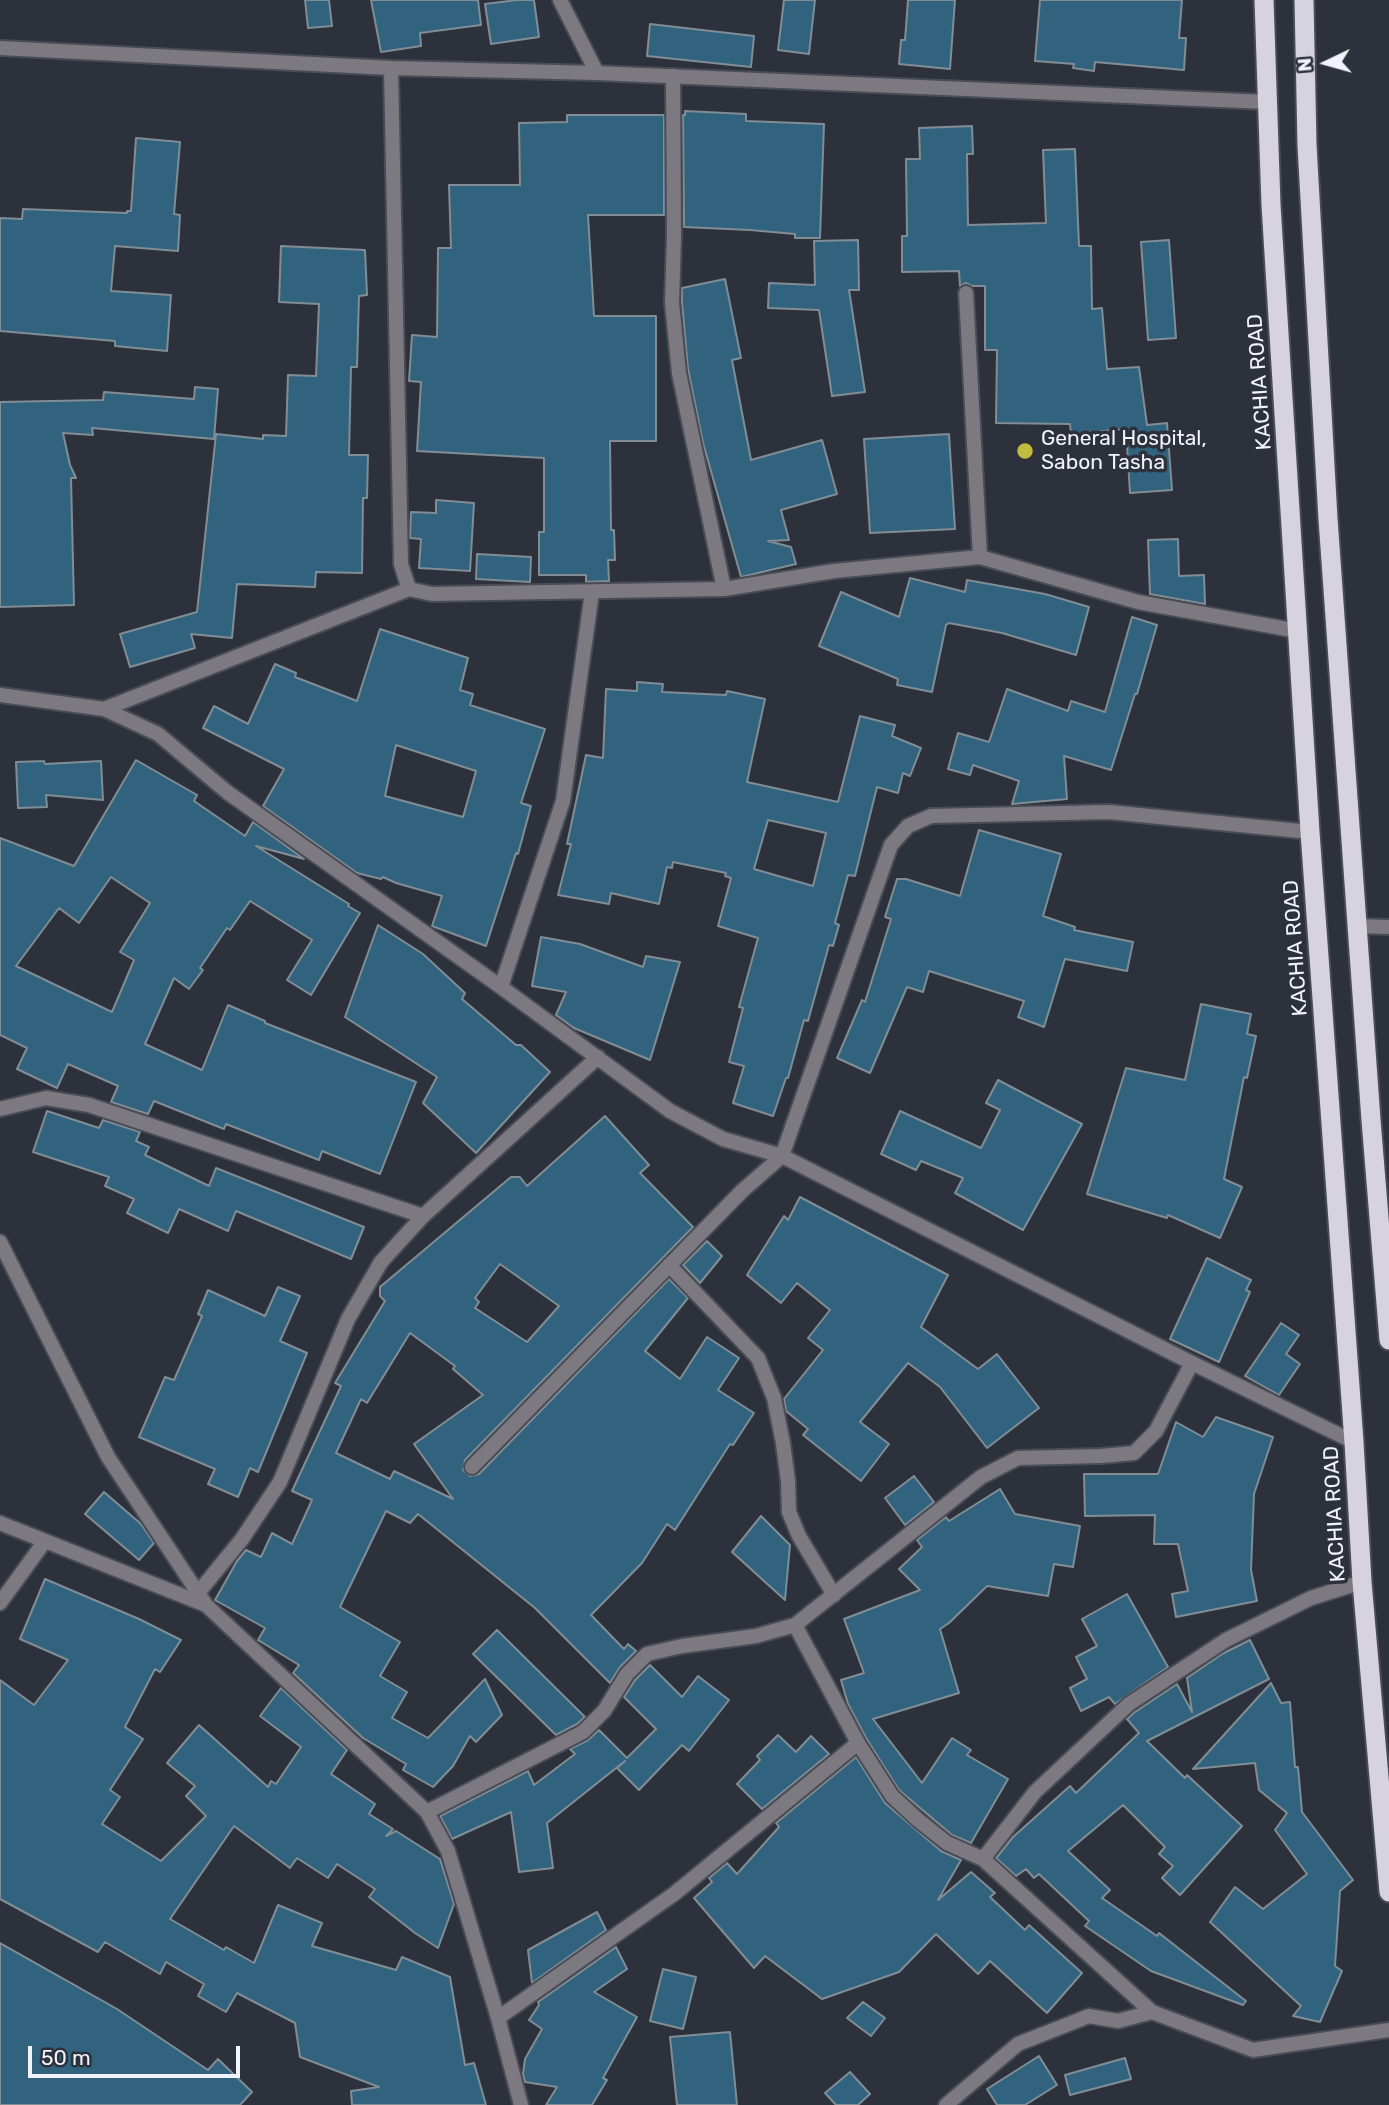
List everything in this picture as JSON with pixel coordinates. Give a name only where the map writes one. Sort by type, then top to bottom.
[{"type":"highway","name":"KACHIA ROAD","points":[[1264,0],[1266,102],[1310,832],[1362,1582],[1389,1892]]},
{"type":"highway","points":[[1304,0],[1307,145],[1328,519],[1389,1340]]},
{"type":"street","points":[[560,0],[597,73]]},
{"type":"street","points":[[0,48],[391,68],[597,73],[1266,102]]},
{"type":"street","points":[[391,68],[401,564],[409,589]]},
{"type":"street","points":[[673,76],[674,326],[679,373],[724,590]]},
{"type":"street","points":[[966,293],[980,557]]},
{"type":"street","points":[[104,709],[409,589],[432,594],[724,590],[834,571],[980,557],[1138,602],[1298,631]]},
{"type":"street","points":[[501,987],[564,801],[592,592]]},
{"type":"street","points":[[0,695],[104,709],[158,734],[227,792],[681,1117],[723,1139],[782,1156],[1354,1442]]},
{"type":"street","points":[[472,1467],[742,1191],[782,1156],[891,845],[908,826],[931,816],[1110,812],[1310,832]]},
{"type":"street","points":[[1358,926],[1389,927]]},
{"type":"street","points":[[198,1593],[242,1539],[279,1482],[348,1319],[381,1262],[423,1216],[598,1057]]},
{"type":"street","points":[[0,1109],[46,1098],[89,1105],[423,1216]]},
{"type":"street","points":[[0,1242],[108,1457],[206,1605],[427,1812],[448,1851],[521,2105]]},
{"type":"street","points":[[669,1265],[758,1358],[774,1398],[783,1443],[789,1512],[799,1536],[834,1595]]},
{"type":"street","points":[[427,1812],[583,1732],[604,1711],[627,1674],[647,1654],[682,1646],[756,1636],[795,1625],[981,1477],[1018,1458],[1134,1453],[1156,1431],[1192,1363]]},
{"type":"street","points":[[0,1523],[206,1605]]},
{"type":"street","points":[[0,1603],[45,1541]]},
{"type":"street","points":[[983,1859],[1035,1792],[1129,1704],[1226,1640],[1311,1598],[1362,1582]]},
{"type":"street","points":[[795,1625],[858,1743],[892,1796],[918,1821],[947,1843],[983,1859],[1152,2012],[1253,2050],[1389,2030]]},
{"type":"street","points":[[498,2018],[674,1894],[858,1743]]},
{"type":"street","points":[[946,2105],[1018,2044],[1089,2016],[1118,2021],[1152,2012]]},
{"type":"building","points":[[305,0],[329,0],[332,26],[308,28]]},
{"type":"building","points":[[371,0],[478,0],[481,25],[420,33],[421,46],[381,52]]},
{"type":"building","points":[[534,0],[539,37],[491,44],[485,4]]},
{"type":"building","points":[[784,0],[815,0],[809,54],[778,50]]},
{"type":"building","points":[[908,0],[955,0],[950,69],[899,64],[901,40],[905,40]]},
{"type":"building","points":[[1040,0],[1182,0],[1179,38],[1186,38],[1184,70],[1095,62],[1094,71],[1073,68],[1074,64],[1035,61]]},
{"type":"building","points":[[650,24],[754,36],[751,67],[647,56]]},
{"type":"building","points":[[685,111],[746,114],[746,121],[824,124],[820,238],[795,238],[795,234],[750,230],[684,227]]},
{"type":"building","points":[[567,115],[664,115],[664,215],[588,215],[594,316],[656,316],[656,441],[610,441],[611,530],[614,530],[615,560],[608,560],[609,581],[586,582],[586,575],[539,575],[539,532],[544,532],[544,458],[417,451],[421,382],[409,381],[412,335],[437,337],[438,248],[451,248],[449,185],[520,185],[519,123],[567,122]]},
{"type":"building","points":[[972,126],[973,154],[967,154],[968,225],[1046,223],[1043,150],[1075,149],[1079,246],[1091,246],[1092,309],[1102,308],[1107,369],[1139,367],[1147,425],[1167,423],[1172,490],[1130,493],[1126,429],[1071,434],[1070,424],[996,423],[997,350],[985,350],[985,286],[966,283],[960,286],[959,271],[902,272],[902,236],[907,236],[906,159],[920,159],[919,128]]},
{"type":"building","points":[[136,138],[180,142],[174,214],[180,215],[178,251],[115,246],[111,291],[171,295],[167,351],[115,346],[115,341],[0,331],[0,218],[22,219],[23,209],[131,211]]},
{"type":"building","points":[[858,240],[859,290],[849,290],[865,392],[832,396],[819,310],[768,308],[769,283],[815,285],[814,241]]},
{"type":"building","points":[[1169,240],[1176,338],[1148,340],[1141,242]]},
{"type":"building","points":[[281,246],[365,250],[367,295],[359,296],[357,367],[351,367],[349,455],[368,455],[367,498],[363,498],[362,573],[316,572],[315,587],[237,584],[232,638],[191,634],[195,648],[130,667],[120,634],[197,612],[216,434],[263,439],[263,435],[286,436],[288,375],[316,376],[319,304],[279,302]]},
{"type":"building","points":[[725,279],[741,358],[732,360],[751,460],[822,440],[837,494],[781,510],[789,540],[768,541],[791,547],[796,564],[741,577],[703,443],[688,369],[682,303],[682,288]]},
{"type":"building","points":[[195,387],[218,389],[214,439],[92,428],[93,435],[63,433],[70,465],[76,478],[71,478],[74,605],[0,607],[0,402],[103,400],[104,392],[194,399]]},
{"type":"building","points":[[949,434],[955,529],[870,533],[864,439]]},
{"type":"building","points":[[436,500],[474,503],[470,571],[419,568],[421,539],[410,538],[411,512],[436,513]]},
{"type":"building","points":[[1178,539],[1179,576],[1204,575],[1205,604],[1150,594],[1148,540]]},
{"type":"building","points":[[477,554],[531,557],[530,582],[476,579]]},
{"type":"building","points":[[910,578],[965,592],[967,580],[1045,594],[1089,607],[1076,655],[1002,633],[949,623],[946,625],[932,692],[897,685],[898,679],[819,646],[841,592],[899,617]]},
{"type":"building","points":[[1132,617],[1157,625],[1111,770],[1064,756],[1067,799],[1012,804],[1019,781],[973,765],[970,775],[948,769],[958,733],[989,742],[1007,689],[1068,711],[1071,701],[1105,712]]},
{"type":"building","points":[[380,629],[468,658],[460,690],[473,694],[470,705],[545,729],[521,803],[531,806],[518,854],[516,853],[486,946],[432,926],[442,896],[383,877],[381,879],[357,873],[263,806],[284,769],[203,728],[214,706],[248,724],[275,664],[296,673],[295,677],[357,701]],"holes":[[[396,745],[476,771],[463,817],[385,796]]]},
{"type":"building","points":[[637,682],[663,684],[662,692],[726,695],[727,691],[765,699],[747,782],[838,802],[860,716],[895,725],[892,736],[921,748],[910,776],[903,773],[898,793],[877,787],[855,876],[848,875],[835,923],[839,925],[833,946],[829,945],[808,1021],[804,1020],[788,1078],[773,1116],[733,1103],[744,1066],[729,1062],[743,1008],[739,1007],[758,938],[718,926],[731,878],[725,876],[726,873],[673,862],[672,868],[667,867],[659,904],[611,893],[609,904],[558,895],[571,844],[567,844],[586,755],[603,758],[606,689],[637,691]],"holes":[[[768,820],[826,833],[813,886],[754,869]]]},
{"type":"building","points":[[136,760],[197,795],[194,801],[245,836],[253,822],[304,859],[256,846],[360,913],[311,995],[287,980],[312,940],[250,901],[230,930],[227,928],[189,989],[174,978],[145,1044],[202,1070],[228,1005],[265,1023],[416,1082],[380,1174],[322,1151],[319,1160],[226,1124],[224,1129],[154,1101],[148,1114],[111,1102],[118,1086],[68,1064],[57,1088],[17,1069],[27,1048],[0,1035],[0,838],[74,866]],"holes":[[[111,877],[150,903],[120,952],[134,960],[112,1012],[16,966],[59,908],[79,923]]]},
{"type":"building","points":[[44,761],[45,764],[101,761],[103,800],[46,795],[47,807],[18,808],[16,762]]},
{"type":"building","points":[[979,830],[1061,854],[1043,916],[1075,927],[1074,930],[1133,942],[1127,971],[1065,959],[1044,1027],[1018,1017],[1024,1001],[929,971],[923,992],[907,987],[870,1073],[837,1058],[862,1000],[865,1002],[891,919],[885,917],[897,879],[906,879],[960,896]]},
{"type":"building","points":[[378,925],[423,954],[465,993],[462,999],[516,1045],[521,1045],[550,1072],[476,1153],[423,1103],[437,1077],[345,1017]]},
{"type":"building","points":[[541,937],[580,944],[643,967],[646,956],[680,962],[650,1060],[574,1028],[556,1015],[566,992],[532,986]]},
{"type":"building","points":[[1201,1004],[1251,1014],[1247,1034],[1256,1036],[1247,1078],[1244,1077],[1224,1179],[1242,1187],[1220,1238],[1168,1215],[1167,1218],[1087,1194],[1126,1068],[1185,1080]]},
{"type":"building","points":[[998,1080],[1082,1124],[1023,1230],[955,1193],[963,1178],[921,1161],[916,1170],[881,1154],[900,1111],[981,1148],[1000,1110],[986,1103]]},
{"type":"building","points":[[47,1111],[99,1128],[103,1120],[140,1132],[136,1141],[149,1147],[145,1155],[209,1186],[216,1168],[364,1227],[351,1259],[236,1211],[228,1231],[179,1209],[168,1233],[127,1213],[134,1199],[105,1186],[109,1177],[33,1152]]},
{"type":"building","points":[[605,1116],[649,1165],[640,1173],[693,1227],[465,1460],[463,1470],[470,1476],[479,1474],[669,1279],[688,1298],[645,1351],[680,1379],[707,1337],[739,1358],[718,1390],[754,1413],[733,1445],[730,1444],[675,1530],[667,1524],[642,1563],[591,1615],[624,1649],[628,1644],[636,1651],[620,1667],[610,1683],[535,1608],[418,1514],[410,1523],[386,1511],[340,1607],[400,1642],[380,1676],[407,1692],[392,1718],[428,1738],[485,1679],[502,1715],[476,1742],[470,1736],[453,1766],[433,1787],[403,1770],[406,1764],[363,1738],[293,1673],[299,1665],[258,1640],[265,1628],[215,1600],[246,1550],[261,1557],[272,1533],[292,1544],[312,1500],[292,1491],[341,1386],[335,1383],[385,1301],[380,1296],[380,1287],[511,1177],[520,1177],[527,1186]],"holes":[[[500,1264],[559,1306],[527,1342],[475,1308],[479,1302],[475,1298]],[[410,1333],[455,1366],[453,1369],[483,1395],[414,1444],[453,1499],[394,1471],[390,1479],[336,1453],[361,1399],[367,1403]]]},
{"type":"building","points":[[800,1197],[948,1275],[921,1327],[978,1369],[997,1354],[1039,1408],[987,1448],[940,1387],[908,1363],[860,1422],[889,1444],[861,1481],[803,1435],[808,1429],[786,1411],[784,1399],[823,1350],[808,1338],[830,1310],[797,1283],[781,1303],[747,1275],[784,1216],[788,1220]]},
{"type":"building","points":[[707,1241],[722,1256],[700,1283],[683,1265]]},
{"type":"building","points":[[1207,1258],[1251,1280],[1246,1290],[1250,1292],[1219,1362],[1170,1339]]},
{"type":"building","points":[[278,1287],[300,1296],[280,1341],[307,1353],[258,1472],[250,1468],[238,1497],[208,1484],[215,1469],[139,1437],[165,1377],[174,1380],[202,1316],[198,1314],[208,1290],[265,1316]]},
{"type":"building","points":[[1281,1323],[1299,1335],[1286,1354],[1300,1364],[1279,1395],[1245,1376]]},
{"type":"building","points":[[1216,1417],[1273,1437],[1254,1494],[1251,1570],[1257,1601],[1176,1617],[1172,1594],[1188,1591],[1178,1544],[1154,1544],[1155,1515],[1085,1516],[1084,1474],[1158,1474],[1176,1422],[1203,1437]]},
{"type":"building","points":[[914,1476],[934,1502],[905,1525],[885,1498]]},
{"type":"building","points":[[1000,1489],[1015,1514],[1080,1526],[1073,1567],[1054,1564],[1048,1596],[987,1586],[940,1629],[959,1693],[873,1719],[922,1783],[952,1738],[971,1750],[967,1755],[1008,1779],[971,1843],[952,1835],[899,1790],[866,1738],[848,1704],[841,1680],[864,1673],[844,1619],[920,1590],[899,1569],[922,1547],[917,1540],[946,1517],[949,1521]]},
{"type":"building","points":[[104,1492],[141,1524],[154,1543],[139,1560],[85,1514]]},
{"type":"building","points":[[761,1516],[790,1545],[785,1600],[732,1552]]},
{"type":"building","points":[[45,1579],[181,1640],[160,1672],[155,1669],[125,1727],[143,1739],[110,1790],[120,1797],[102,1824],[161,1861],[206,1816],[186,1796],[195,1786],[167,1763],[199,1725],[268,1787],[271,1781],[276,1784],[301,1747],[260,1716],[281,1688],[347,1750],[331,1774],[375,1804],[369,1814],[393,1829],[386,1836],[396,1831],[440,1859],[454,1904],[438,1948],[369,1897],[375,1889],[337,1864],[328,1878],[297,1858],[290,1868],[234,1826],[170,1919],[224,1950],[226,1947],[254,1963],[278,1905],[322,1923],[312,1946],[396,1970],[402,1957],[450,1977],[465,2065],[474,2063],[486,2105],[352,2105],[351,2091],[379,2087],[300,2057],[295,2023],[237,1993],[226,2012],[198,1996],[204,1984],[166,1962],[160,1974],[105,1942],[98,1952],[0,1899],[0,1680],[34,1705],[68,1660],[20,1639]]},
{"type":"building","points":[[1127,1594],[1168,1667],[1115,1704],[1109,1697],[1081,1711],[1070,1688],[1087,1679],[1076,1657],[1097,1646],[1082,1619]]},
{"type":"building","points":[[497,1630],[585,1717],[556,1735],[473,1654]]},
{"type":"building","points":[[1250,1640],[1269,1679],[1147,1741],[1185,1778],[1187,1775],[1242,1826],[1180,1895],[1162,1878],[1173,1866],[1159,1854],[1165,1847],[1123,1805],[1068,1851],[1110,1890],[1102,1898],[1157,1936],[1159,1933],[1246,2001],[1243,2005],[1151,1971],[1085,1926],[1089,1921],[1039,1874],[1034,1878],[1026,1869],[1016,1876],[996,1858],[1013,1837],[1070,1786],[1076,1793],[1139,1733],[1127,1719],[1135,1712],[1177,1684],[1192,1712],[1187,1678],[1222,1654]]},
{"type":"building","points":[[650,1665],[682,1697],[698,1676],[729,1700],[689,1751],[682,1745],[639,1790],[617,1768],[625,1761],[547,1823],[553,1868],[519,1872],[511,1812],[452,1839],[440,1816],[528,1771],[534,1785],[575,1754],[570,1749],[588,1740],[599,1730],[627,1758],[656,1729],[624,1697],[635,1680]]},
{"type":"building","points":[[1271,1683],[1281,1703],[1290,1702],[1302,1812],[1353,1880],[1340,1891],[1335,1966],[1342,1971],[1320,2022],[1293,2016],[1301,2006],[1210,1922],[1235,1887],[1263,1909],[1307,1874],[1275,1830],[1287,1813],[1259,1790],[1255,1763],[1193,1769]]},
{"type":"building","points":[[778,1735],[796,1752],[811,1736],[829,1754],[762,1809],[737,1784],[760,1760],[757,1756]]},
{"type":"building","points":[[856,1757],[885,1803],[941,1851],[961,1860],[938,1900],[971,1872],[995,1893],[990,1897],[1025,1930],[1029,1925],[1082,1973],[1047,2013],[990,1961],[978,1974],[936,1934],[899,1972],[822,1999],[765,1956],[754,1968],[694,1898],[712,1882],[709,1878],[727,1863],[737,1874],[779,1827],[776,1823]]},
{"type":"building","points":[[597,1912],[606,1930],[532,1983],[528,1950]]},
{"type":"building","points":[[0,1943],[117,2009],[208,2070],[218,2059],[252,2092],[240,2105],[0,2105]]},
{"type":"building","points":[[616,1947],[627,1969],[594,1992],[637,2017],[603,2078],[607,2080],[592,2105],[546,2105],[557,2087],[525,2082],[523,2074],[525,2059],[542,2029],[529,2020],[539,2005],[538,2002]]},
{"type":"building","points":[[663,1969],[696,1977],[683,2029],[650,2021]]},
{"type":"building","points":[[863,2002],[885,2018],[871,2036],[847,2018]]},
{"type":"building","points":[[730,2032],[737,2105],[677,2105],[670,2037]]},
{"type":"building","points":[[1039,2056],[1057,2085],[1025,2105],[997,2105],[987,2089]]},
{"type":"building","points":[[1125,2058],[1131,2079],[1070,2095],[1065,2075]]},
{"type":"building","points":[[850,2072],[870,2094],[858,2105],[836,2105],[825,2093]]},
{"type":"place","name":"General Hospital, Sabon Tasha","points":[[1025,451]]}]
